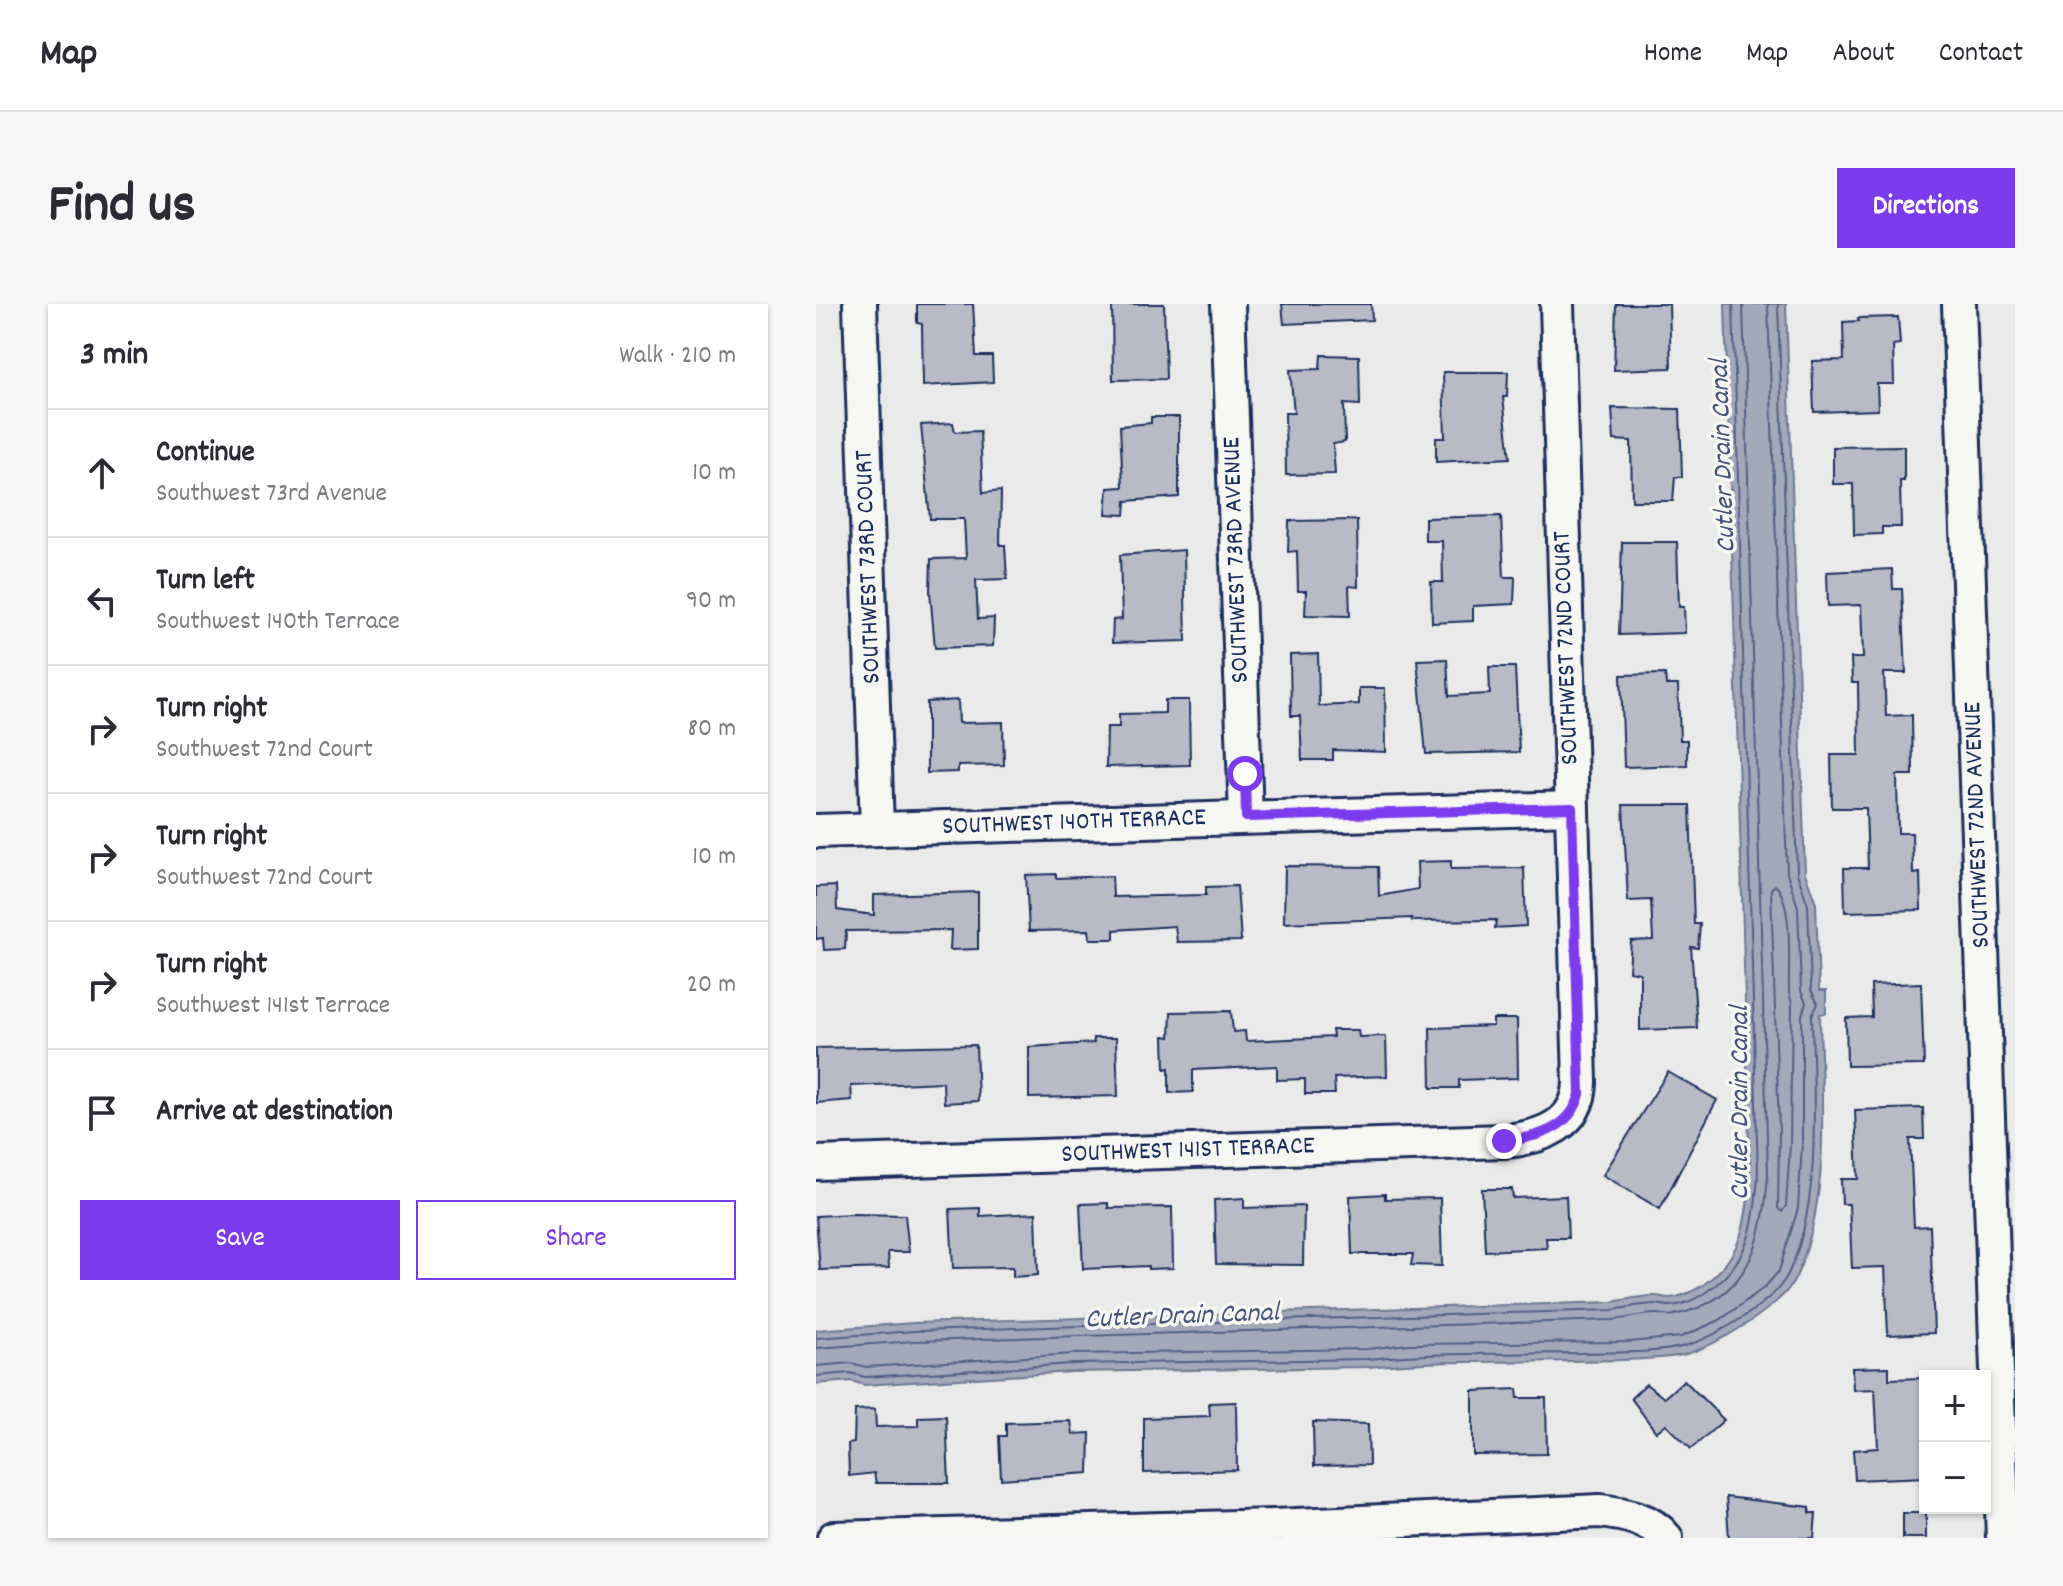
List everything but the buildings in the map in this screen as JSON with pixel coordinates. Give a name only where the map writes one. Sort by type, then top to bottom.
[{"type":"street","name":"SOUTHWEST 73RD COURT","points":[[860,304],[877,829]]},
{"type":"street","name":"SOUTHWEST 73RD AVENUE","points":[[1228,304],[1246,817]]},
{"type":"street","name":"SOUTHWEST 72ND COURT","points":[[1556,1127],[1573,1111],[1580,1094],[1557,304]]},
{"type":"street","name":"SOUTHWEST 72ND AVENUE","points":[[1959,304],[2003,1538]]},
{"type":"street","name":"SOUTHWEST 140TH TERRACE","points":[[816,831],[1572,808]]},
{"type":"street","name":"SOUTHWEST 141ST TERRACE","points":[[816,1163],[1504,1141],[1533,1137],[1556,1127]]},
{"type":"street","points":[[834,1538],[1274,1532],[1600,1511],[1636,1518],[1658,1531]]},
{"type":"water","name":"Cutler Drain Canal","points":[[1725,304],[1786,304],[1805,873],[1816,903],[1819,991],[1826,991],[1826,1013],[1820,1014],[1820,1181],[1807,1246],[1789,1288],[1763,1312],[1711,1344],[1683,1355],[1656,1358],[1073,1372],[864,1385],[851,1381],[816,1384],[816,1330],[914,1323],[1612,1302],[1651,1296],[1672,1298],[1703,1285],[1727,1262],[1744,1222],[1750,1175]]},
{"type":"route","points":[[1245,774],[1246,817],[1572,808],[1578,1104],[1566,1120],[1545,1133],[1504,1141]]}]
